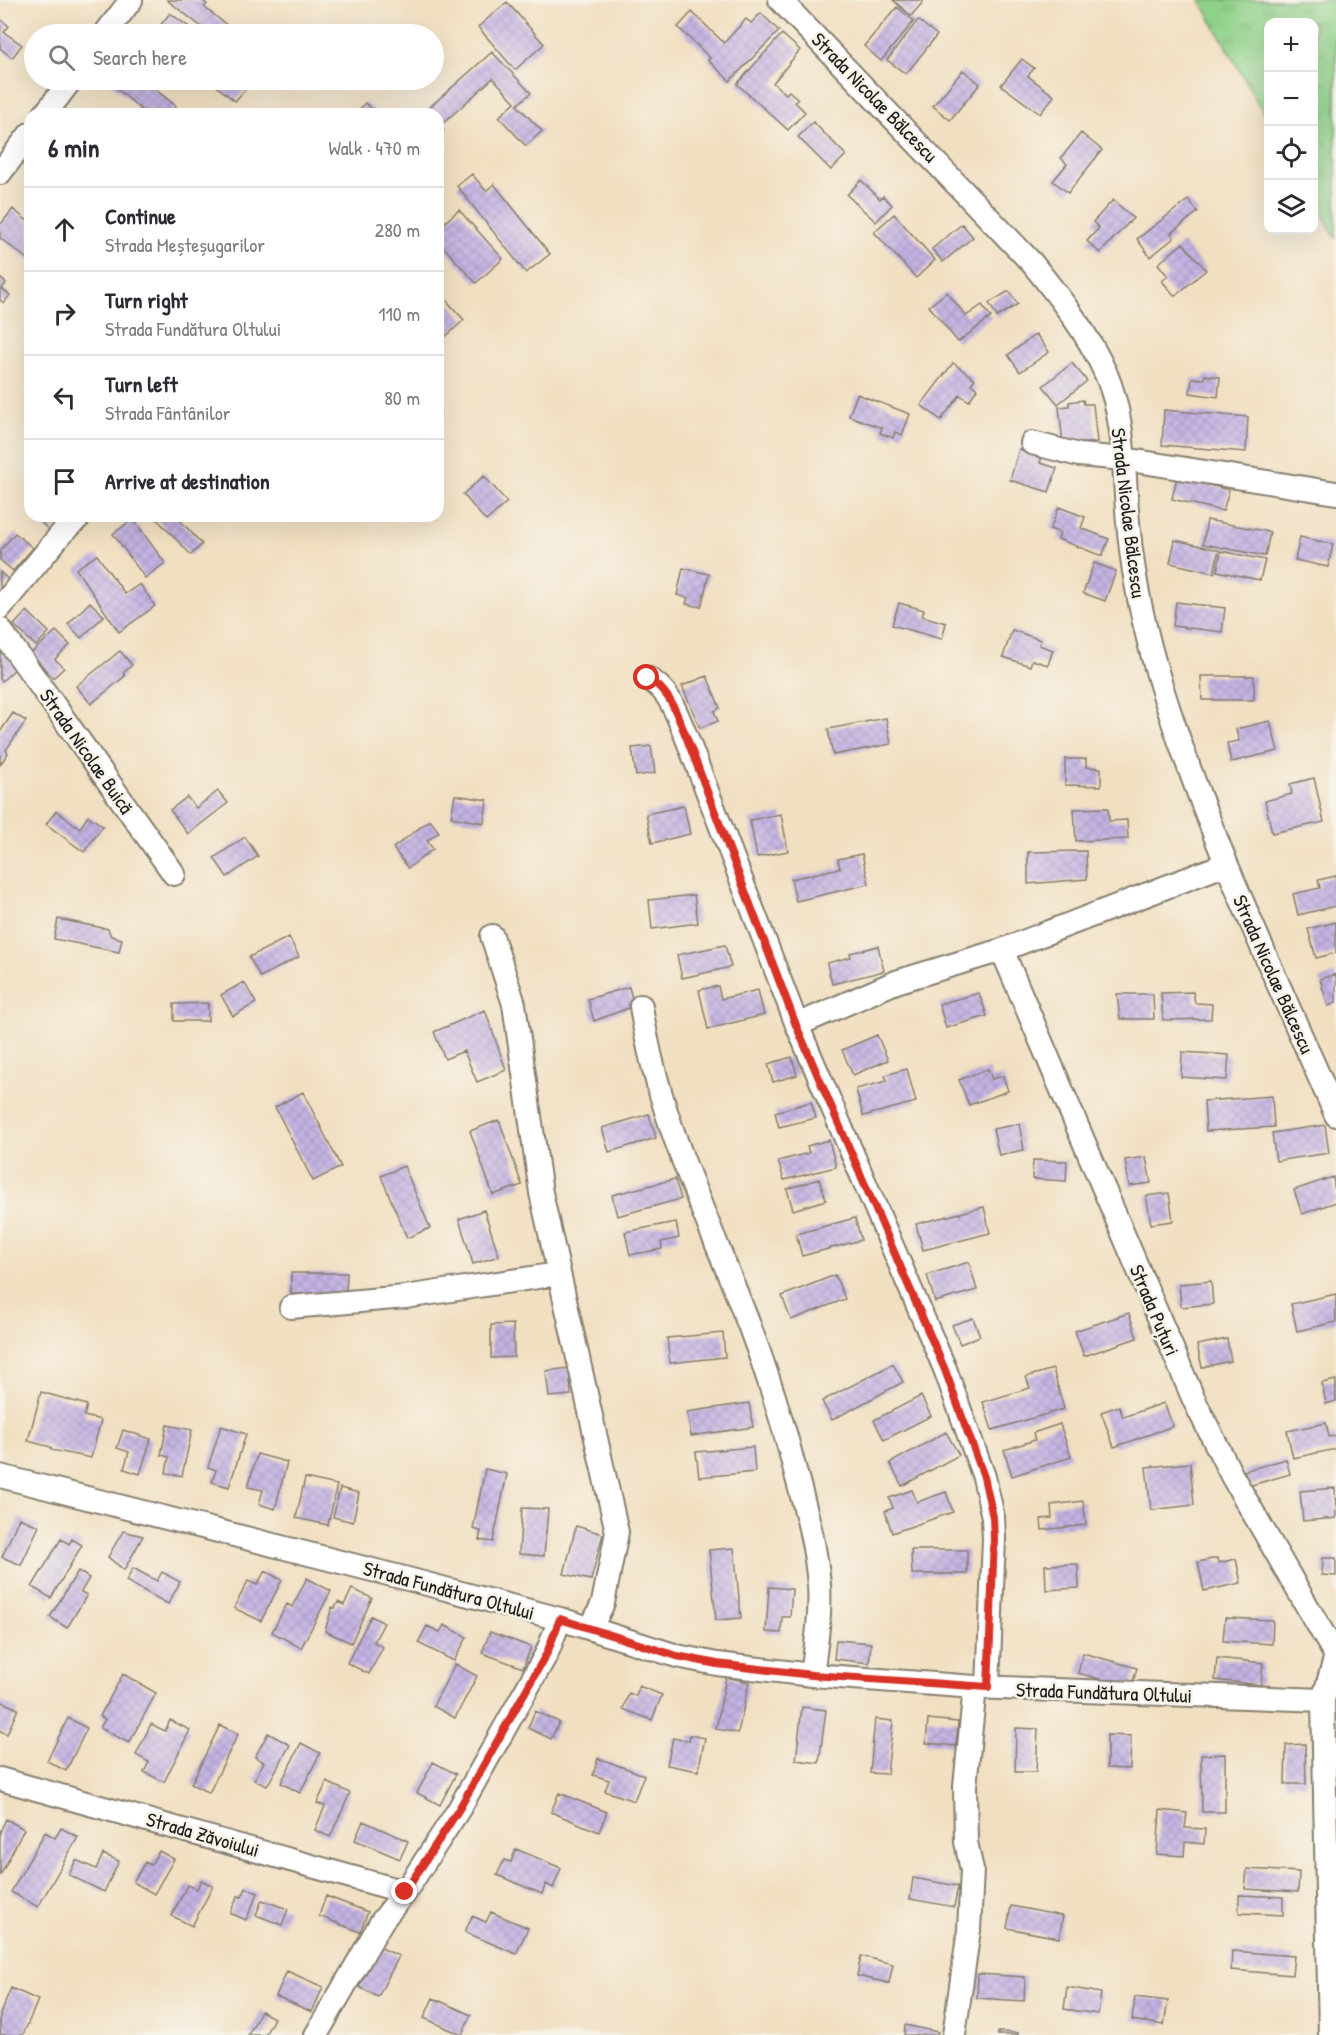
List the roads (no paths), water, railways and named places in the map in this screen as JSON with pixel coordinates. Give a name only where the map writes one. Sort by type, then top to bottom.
[{"type":"street","points":[[113,24],[131,0]]},
{"type":"street","name":"Strada Nicolae Bălcescu","points":[[780,0],[958,183],[1032,263],[1064,302],[1088,339],[1107,375],[1124,459],[1129,536],[1138,594],[1161,685],[1226,864],[1336,1115]]},
{"type":"street","points":[[50,108],[63,90]]},
{"type":"street","points":[[0,173],[24,142]]},
{"type":"street","points":[[1032,444],[1079,455],[1124,459],[1336,493]]},
{"type":"street","points":[[0,608],[61,534],[74,522]]},
{"type":"street","name":"Strada Nicolae Buică","points":[[0,629],[174,873]]},
{"type":"street","points":[[647,678],[658,684],[668,695],[686,736],[796,1025],[945,1370],[984,1477],[993,1517],[994,1539],[981,1687],[965,1786],[966,1842],[972,1870],[969,1930],[954,2035]]},
{"type":"street","points":[[796,1025],[896,982],[1002,950],[1226,864]]},
{"type":"street","points":[[492,936],[514,1004],[541,1193],[617,1532],[603,1603],[591,1628]]},
{"type":"street","name":"Strada Puțuri","points":[[1002,950],[1194,1400],[1232,1476],[1336,1656]]},
{"type":"street","points":[[641,1006],[647,1048],[675,1143],[739,1300],[773,1394],[813,1537],[819,1586],[812,1675]]},
{"type":"street","points":[[291,1307],[405,1296],[558,1274]]},
{"type":"street","name":"Strada Fundătura Oltului","points":[[0,1476],[560,1619],[677,1656],[707,1662],[812,1675],[981,1687],[1323,1701]]},
{"type":"street","points":[[316,2035],[382,1920],[405,1892],[459,1809],[547,1653],[560,1619]]},
{"type":"street","points":[[1330,2035],[1323,1701],[1336,1656]]},
{"type":"street","name":"Strada Zăvoiului","points":[[0,1779],[405,1892]]}]
